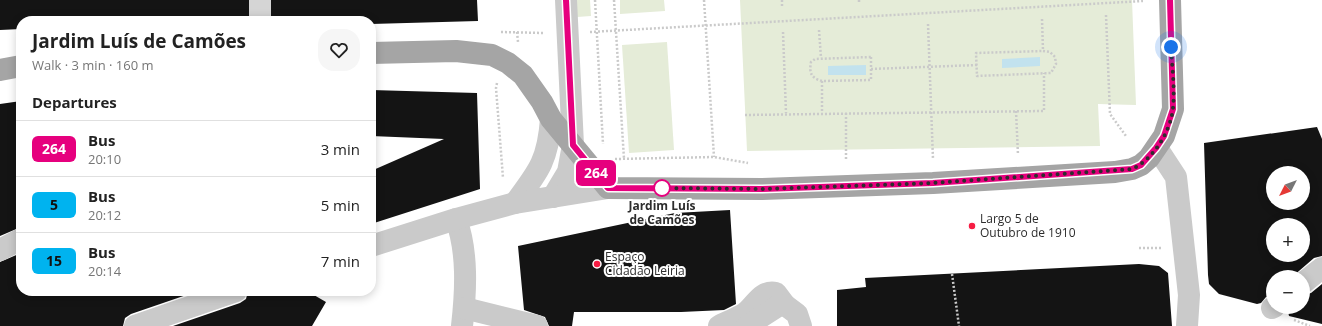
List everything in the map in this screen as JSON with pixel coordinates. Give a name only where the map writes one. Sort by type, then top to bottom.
[{"type":"main road","points":[[376,53],[456,50],[492,55],[508,63],[523,75],[542,102],[551,119],[608,188],[769,189],[933,183],[1115,172],[1132,169],[1141,165],[1164,136],[1173,109],[1170,0]]},
{"type":"street","points":[[553,197],[568,172],[573,145],[566,0]]},
{"type":"street","points":[[515,203],[542,165],[547,152],[551,119]]},
{"type":"street","points":[[1156,148],[1176,177],[1182,247],[1189,295],[1187,326]]},
{"type":"street","points":[[376,244],[456,219],[515,203],[608,188]]},
{"type":"street","points":[[456,219],[464,252],[463,317],[536,326]]},
{"type":"street","points":[[0,250],[16,242]]},
{"type":"street","points":[[1310,278],[1322,268]]},
{"type":"street","points":[[719,326],[746,312],[762,295],[769,292],[776,293],[785,305],[797,314],[801,326]]},
{"type":"street","points":[[135,326],[222,296]]},
{"type":"street","points":[[749,325],[778,306],[785,305]]},
{"type":"path","points":[[595,0],[603,145]]},
{"type":"path","points":[[614,0],[624,159]]},
{"type":"path","points":[[704,0],[714,157]]},
{"type":"path","points":[[782,0],[782,7]]},
{"type":"path","points":[[584,32],[1143,1]]},
{"type":"path","points":[[1106,15],[1110,114],[1126,136]]},
{"type":"path","points":[[1042,19],[1043,51]]},
{"type":"path","points":[[928,24],[933,159]]},
{"type":"path","points":[[819,30],[821,58]]},
{"type":"path","points":[[494,32],[549,33]]},
{"type":"path","points":[[783,32],[786,113]]},
{"type":"path","points":[[1043,51],[1050,52],[1055,58],[1056,64],[1051,73],[977,76],[976,52],[1043,51]]},
{"type":"path","points":[[870,57],[871,69],[871,80],[822,81],[814,79],[811,75],[810,68],[812,62],[821,58],[870,57]]},
{"type":"path","points":[[871,69],[977,66]]},
{"type":"path","points":[[745,115],[786,113],[1044,111],[1044,73]]},
{"type":"path","points":[[498,81],[496,88],[503,182]]},
{"type":"path","points":[[822,81],[822,113]]},
{"type":"path","points":[[1016,111],[1018,157]]},
{"type":"path","points":[[846,113],[846,161]]},
{"type":"path","points":[[609,159],[714,157],[737,162],[753,163]]},
{"type":"path","points":[[952,274],[959,326]]},
{"type":"green space","points":[[576,0],[590,0],[591,16],[577,17]]},
{"type":"green space","points":[[620,0],[664,0],[665,11],[620,14]]},
{"type":"green space","points":[[740,0],[1132,0],[1136,105],[1098,104],[1100,146],[747,151]]},
{"type":"green space","points":[[667,42],[674,150],[629,153],[622,45]]},
{"type":"water","points":[[1040,57],[1040,66],[1002,68],[1002,59]]},
{"type":"water","points":[[866,65],[866,75],[828,75],[828,66]]},
{"type":"building","points":[[0,0],[477,0],[478,21],[376,24],[376,16],[16,16],[16,29],[0,30]]},
{"type":"building","points":[[376,90],[477,93],[480,189],[376,222],[376,169],[444,139],[376,136]]},
{"type":"building","points":[[16,102],[16,229],[0,236],[0,104]]},
{"type":"building","points":[[1317,127],[1322,139],[1322,256],[1314,258],[1310,261],[1310,218],[1266,218],[1266,262],[1309,262],[1300,270],[1266,270],[1266,297],[1261,303],[1257,304],[1219,294],[1209,284],[1204,143]]},
{"type":"building","name":"Espaço Cidadão Leiria","points":[[730,210],[736,304],[724,310],[681,312],[574,312],[572,326],[549,326],[545,317],[524,310],[518,246],[675,213]]},
{"type":"building","points":[[16,255],[16,296],[183,296],[131,314],[125,318],[123,326],[0,326],[0,262]]},
{"type":"building","points":[[1139,264],[1159,266],[1168,273],[1172,326],[837,326],[837,290],[866,287],[865,278]]},
{"type":"building","points":[[1322,284],[1322,324],[1289,316],[1289,314],[1310,314],[1311,293]]},
{"type":"building","points":[[247,296],[316,296],[326,302],[312,326],[173,326],[240,303],[246,299]]},
{"type":"tunnel","points":[[260,0],[260,16]]},
{"type":"bus line","name":"264","points":[[566,0],[573,145],[608,188],[762,189],[933,183],[1115,172],[1132,169],[1141,165],[1164,136],[1173,109],[1170,0]]},
{"type":"place","name":"Jardim Luís de Camões","points":[[662,188]]},
{"type":"place","name":"Largo 5 de Outubro de 1910","points":[[972,226]]},
{"type":"place","name":"Espaço Cidadão Leiria","points":[[597,264]]},
{"type":"route","points":[[662,188],[762,189],[933,183],[1115,172],[1132,169],[1141,165],[1156,148],[1164,136],[1173,109],[1171,47]]}]
